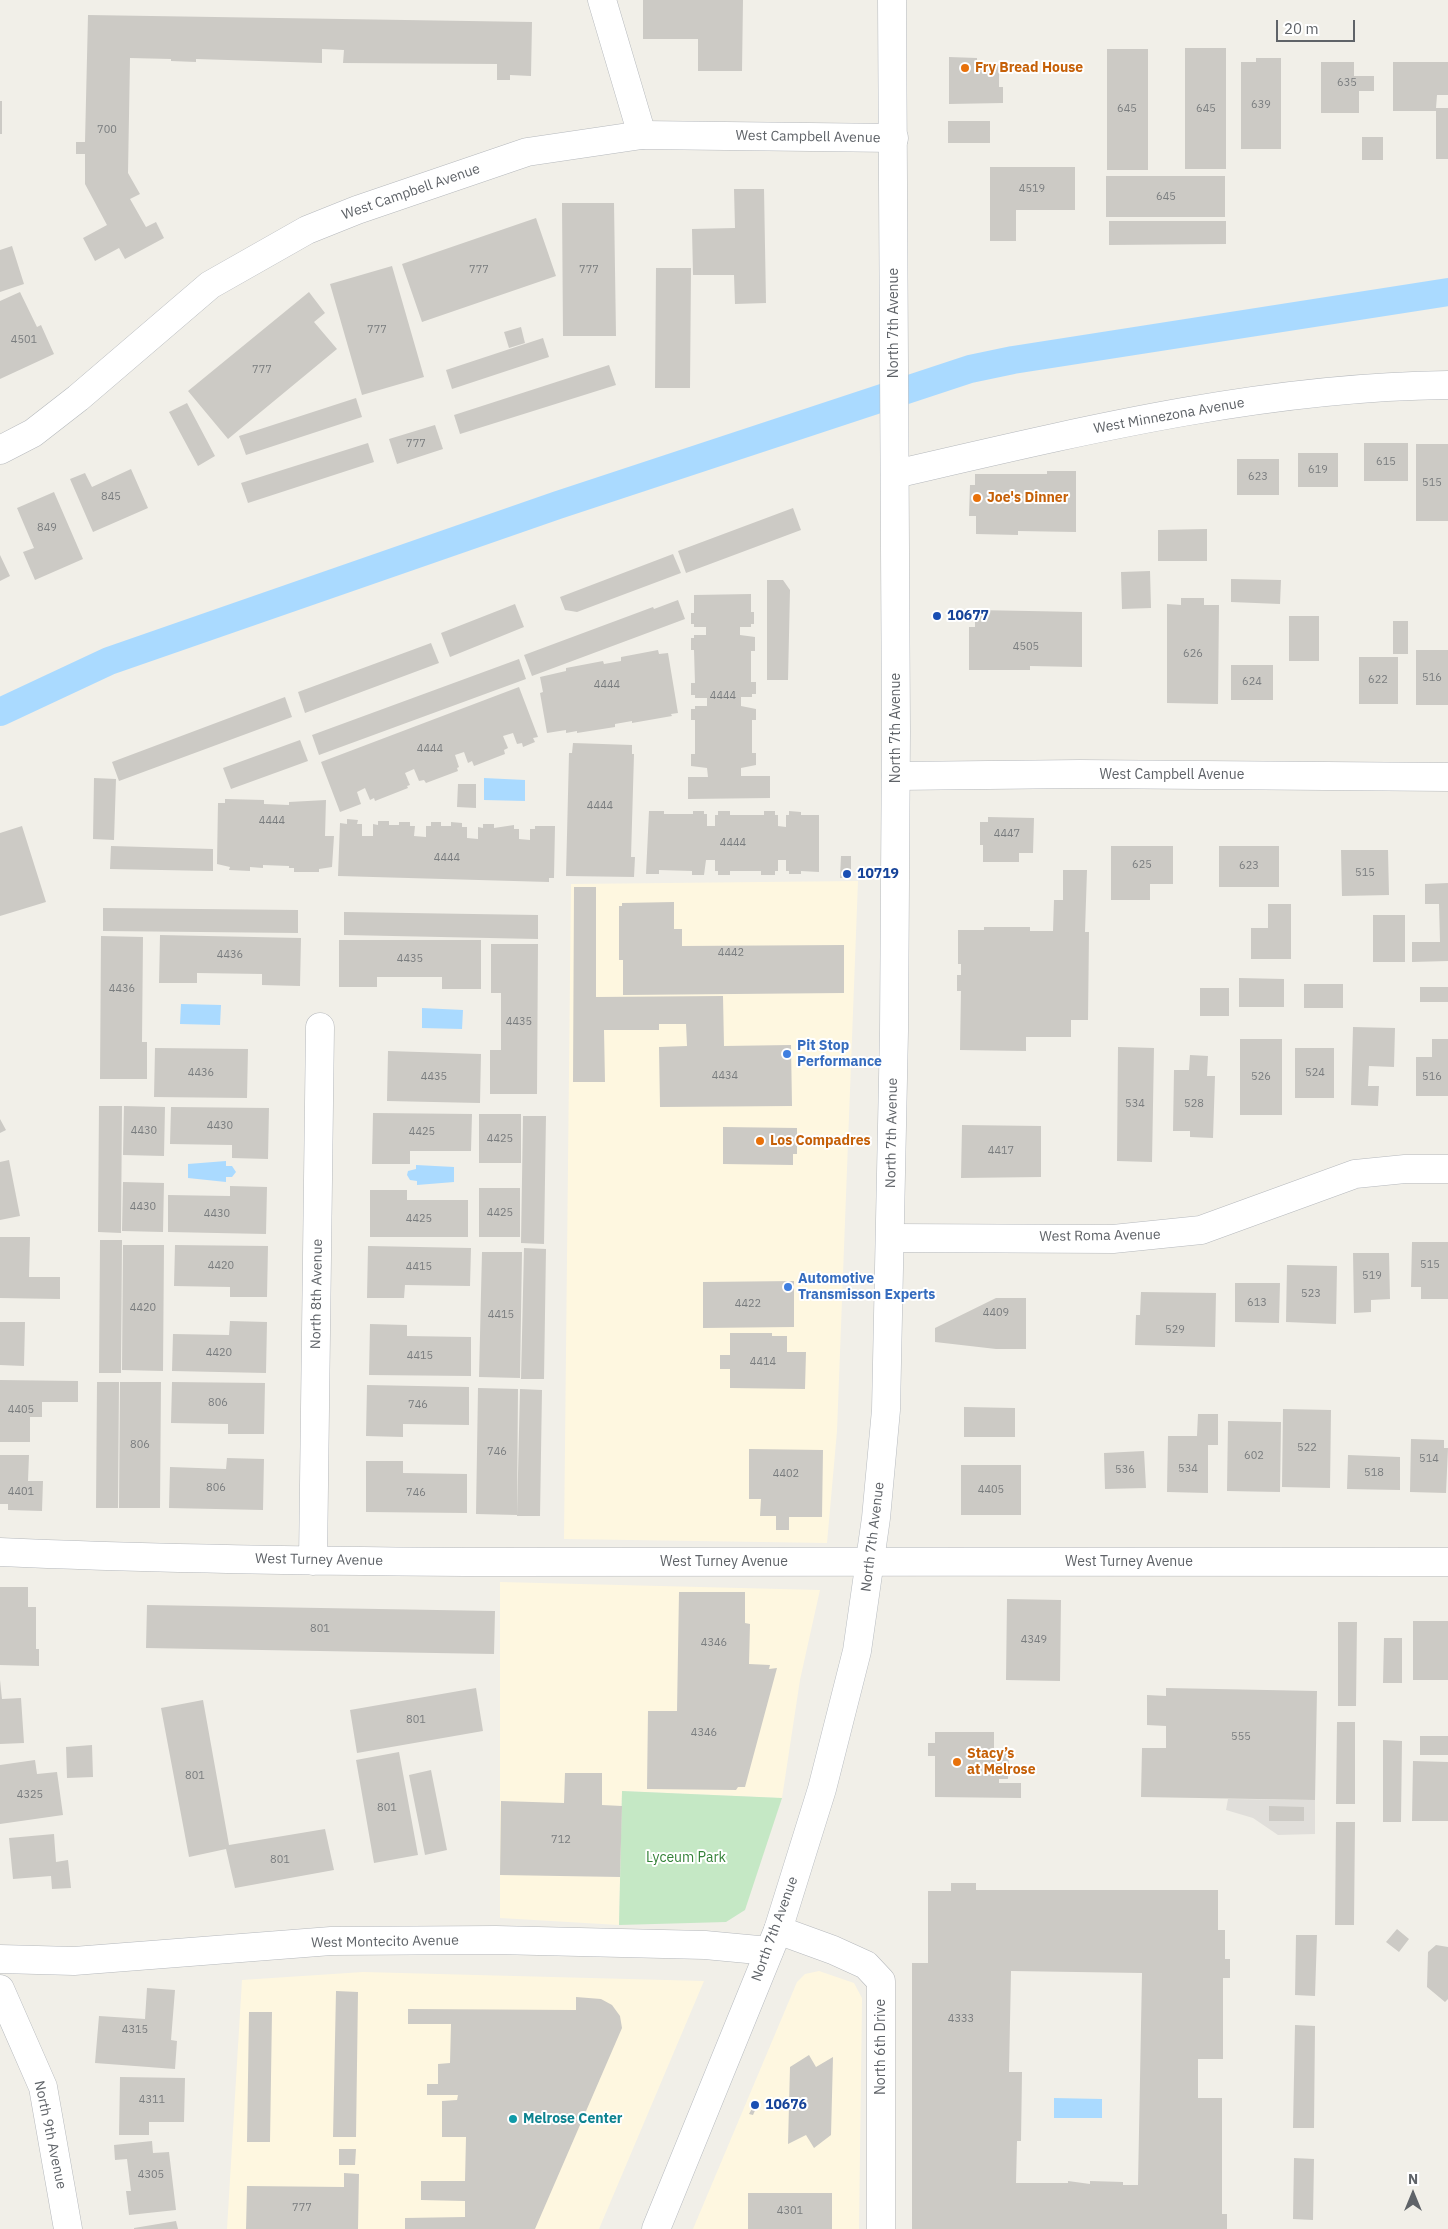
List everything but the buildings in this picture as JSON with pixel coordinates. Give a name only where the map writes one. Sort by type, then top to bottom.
[{"type":"street","points":[[602,0],[642,136]]},
{"type":"street","name":"North 7th Avenue","points":[[656,2229],[774,1940],[822,1789],[857,1651],[871,1562],[886,1410],[891,1238],[896,776],[892,0]]},
{"type":"street","name":"West Campbell Avenue","points":[[0,450],[33,432],[78,398],[210,286],[307,230],[356,210],[527,152],[642,136],[894,138]]},
{"type":"street","name":"West Minnezona Avenue","points":[[895,474],[1143,418],[1294,395],[1400,385],[1448,385]]},
{"type":"street","name":"West Campbell Avenue","points":[[896,776],[1080,774],[1448,777]]},
{"type":"street","name":"North 8th Avenue","points":[[313,1560],[320,1027]]},
{"type":"street","name":"West Roma Avenue","points":[[891,1238],[1113,1239],[1202,1230],[1355,1174],[1405,1169],[1448,1169]]},
{"type":"street","name":"West Turney Avenue","points":[[0,1552],[82,1556],[313,1560],[1448,1562]]},
{"type":"street","name":"West Montecito Avenue","points":[[0,1959],[74,1961],[331,1941],[496,1940],[705,1945],[774,1940]]},
{"type":"street","name":"North 6th Drive","points":[[774,1940],[834,1950],[866,1965],[881,1981],[881,2229]]},
{"type":"street","name":"North 9th Avenue","points":[[0,1989],[43,2087],[68,2229]]},
{"type":"shaded area","points":[[858,881],[837,1431],[827,1543],[564,1539],[571,884]]},
{"type":"shaded area","points":[[500,1582],[820,1590],[800,1680],[782,1798],[622,1791],[619,1925],[500,1918]]},
{"type":"shaded area","points":[[1228,1799],[1315,1800],[1315,1834],[1278,1835],[1253,1818],[1226,1810]]},
{"type":"shaded area","points":[[819,1971],[854,1983],[862,1998],[859,2229],[693,2229],[797,1982],[805,1974]]},
{"type":"shaded area","points":[[363,1972],[704,1981],[599,2229],[227,2229],[242,1980]]},
{"type":"green space","name":"Lyceum Park","points":[[622,1791],[782,1798],[745,1910],[726,1922],[619,1925]]},
{"type":"water","points":[[484,778],[525,780],[525,801],[484,800]]},
{"type":"water","points":[[181,1004],[221,1005],[220,1025],[180,1024]]},
{"type":"water","points":[[422,1008],[463,1010],[462,1029],[422,1028]]},
{"type":"water","points":[[226,1161],[226,1166],[232,1166],[236,1172],[232,1177],[226,1177],[226,1182],[188,1178],[188,1164]]},
{"type":"water","points":[[416,1165],[454,1167],[454,1182],[417,1185],[417,1181],[410,1180],[407,1175],[408,1171],[416,1169]]},
{"type":"water","points":[[1054,2098],[1102,2099],[1102,2118],[1054,2118]]},
{"type":"waterway","points":[[0,712],[109,661],[558,505],[970,369],[1013,360],[1448,292]]},
{"type":"place","name":"Fry Bread House","points":[[965,68]]},
{"type":"place","name":"Joe's Dinner","points":[[977,498]]},
{"type":"place","name":"10677","points":[[937,616]]},
{"type":"place","name":"10719","points":[[847,874]]},
{"type":"place","name":"Pit Stop Performance","points":[[787,1054]]},
{"type":"place","name":"Los Compadres","points":[[760,1141]]},
{"type":"place","name":"Automotive Transmisson Experts","points":[[788,1287]]},
{"type":"place","name":"Stacy’s at Melrose","points":[[957,1762]]},
{"type":"place","name":"10676","points":[[755,2105]]},
{"type":"place","name":"Melrose Center","points":[[513,2119]]}]
